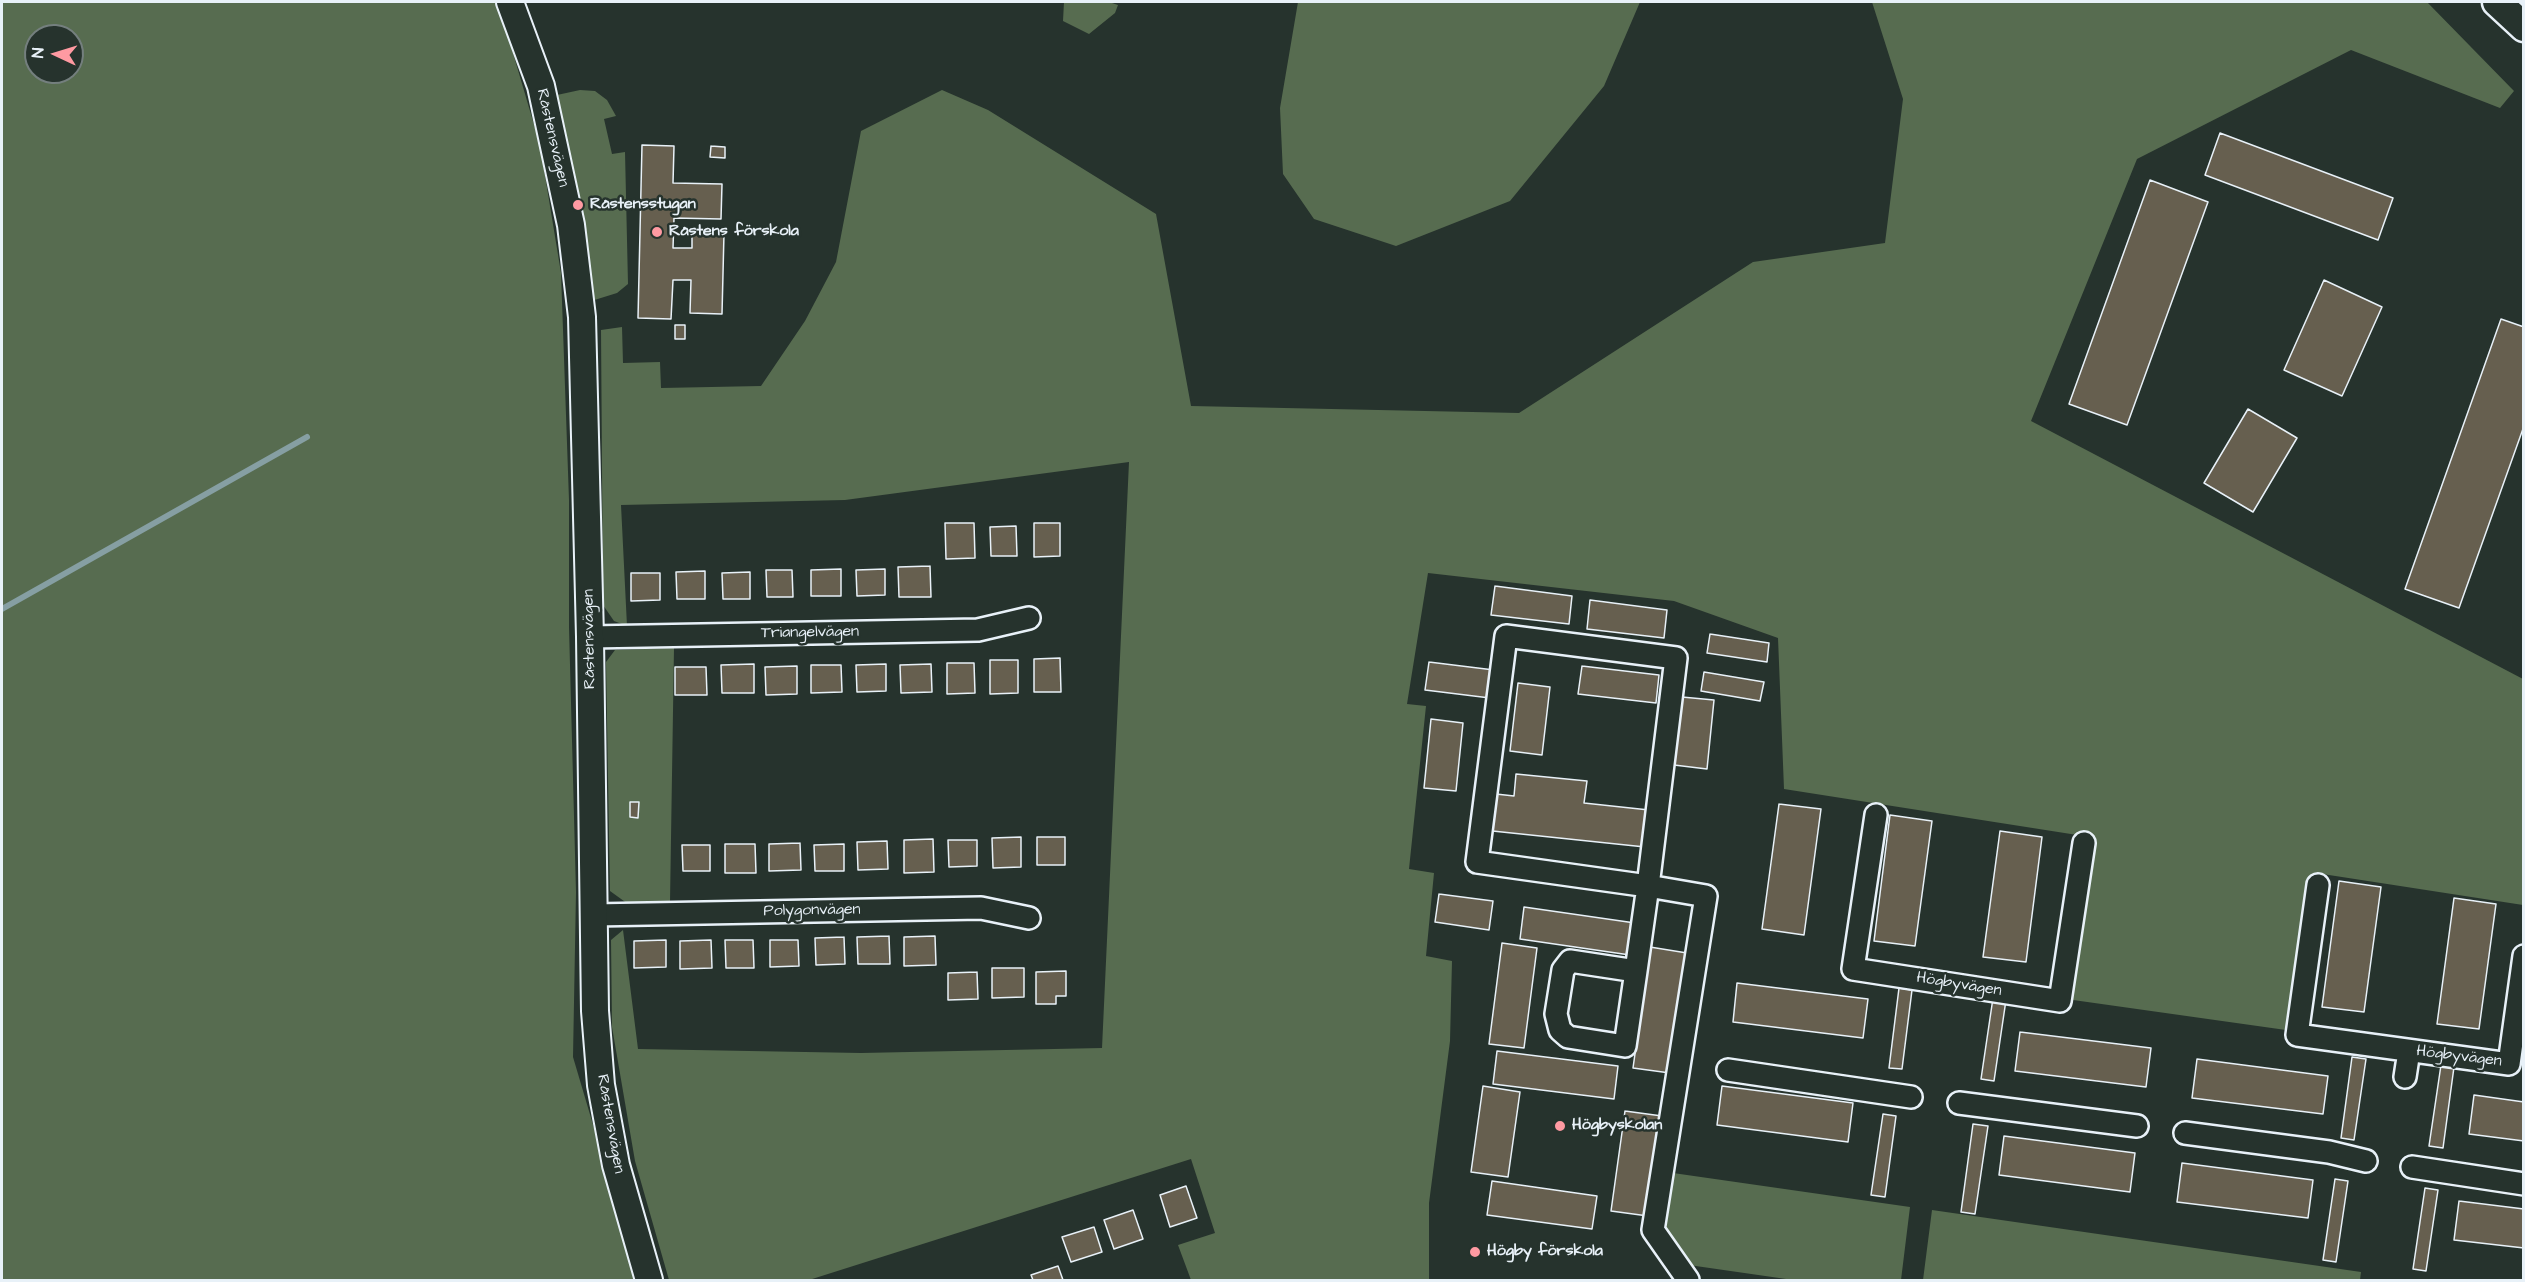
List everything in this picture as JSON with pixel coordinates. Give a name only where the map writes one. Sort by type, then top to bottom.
[{"type":"main road","points":[[2497,2],[2523,27]]},
{"type":"street","name":"Råstensvägen","points":[[510,2],[541,86],[571,225],[582,317],[590,637],[595,1011],[601,1085],[616,1165],[649,1281]]},
{"type":"street","name":"Triangelvägen","points":[[590,637],[978,630],[1029,618]]},
{"type":"street","points":[[1636,971],[1570,961],[1563,970],[1556,1014],[1560,1030],[1568,1037],[1625,1046],[1636,971],[1648,886],[1676,658],[1506,636],[1477,862],[1648,886],[1706,896],[1653,1230],[1688,1281]]},
{"type":"street","name":"Högbyvägen","points":[[1876,815],[1853,969],[2060,1001],[2084,843]]},
{"type":"street","name":"Högbyvägen","points":[[2318,885],[2297,1035],[2509,1064],[2523,956]]},
{"type":"street","name":"Polygonvägen","points":[[594,915],[981,908],[1029,918]]},
{"type":"street","name":"Högbyvägen","points":[[2405,1077],[2409,1051]]},
{"type":"street","points":[[1728,1070],[1911,1096]]},
{"type":"street","points":[[1959,1102],[2137,1126]]},
{"type":"street","points":[[2185,1133],[2329,1152],[2366,1161]]},
{"type":"street","points":[[2412,1167],[2523,1184]]},
{"type":"green space","points":[[2,2],[498,2],[540,145],[561,273],[569,500],[569,627],[576,892],[573,1057],[639,1280],[2,1280]]},
{"type":"green space","points":[[1064,2],[1109,2],[1118,5],[1115,13],[1089,34],[1063,21]]},
{"type":"green space","points":[[1298,2],[1640,2],[1604,86],[1510,201],[1396,246],[1314,219],[1283,174],[1280,108]]},
{"type":"green space","points":[[1872,2],[2427,2],[2514,91],[2500,108],[2351,50],[2137,159],[2031,421],[2523,679],[2523,905],[2316,873],[2293,1031],[2066,999],[2090,837],[1784,789],[1778,638],[1674,601],[1428,573],[1407,704],[1426,706],[1409,869],[1434,873],[1426,956],[1452,961],[1450,1041],[1429,1203],[1429,1280],[1191,1280],[1178,1245],[1215,1233],[1191,1159],[809,1280],[669,1280],[635,1161],[612,1027],[611,940],[623,930],[638,1049],[861,1053],[1102,1048],[1129,462],[845,500],[621,505],[627,626],[614,621],[603,605],[601,330],[622,327],[623,363],[660,362],[661,388],[761,386],[805,321],[836,262],[861,131],[942,90],[988,110],[1156,214],[1191,406],[1519,413],[1753,262],[1885,243],[1903,99]]},
{"type":"green space","points":[[580,90],[595,91],[607,100],[616,116],[604,119],[612,154],[625,152],[628,284],[617,293],[588,302],[578,191],[557,95]]},
{"type":"green space","points":[[674,648],[670,902],[628,904],[610,891],[606,662],[615,650]]},
{"type":"green space","points":[[1673,1173],[1910,1207],[1901,1280],[1793,1280],[1661,1261]]},
{"type":"green space","points":[[1932,1210],[2361,1272],[2360,1280],[1923,1280]]},
{"type":"building","points":[[2220,133],[2393,198],[2378,240],[2205,175]]},
{"type":"building","name":"Råstens förskola","points":[[642,145],[674,146],[673,183],[722,184],[721,219],[674,218],[673,248],[692,248],[692,232],[724,233],[722,314],[690,313],[691,280],[673,280],[671,319],[638,318]]},
{"type":"building","points":[[711,146],[725,147],[725,158],[710,157]]},
{"type":"building","points":[[2150,180],[2208,202],[2127,425],[2069,404]]},
{"type":"building","points":[[2324,280],[2382,307],[2342,396],[2284,370]]},
{"type":"building","points":[[2501,319],[2524,327],[2524,426],[2459,608],[2405,589]]},
{"type":"building","points":[[675,325],[685,325],[685,339],[675,339]]},
{"type":"building","points":[[2248,409],[2297,438],[2253,512],[2204,483]]},
{"type":"building","points":[[945,523],[974,523],[975,558],[946,559]]},
{"type":"building","points":[[1034,523],[1060,523],[1060,556],[1034,557]]},
{"type":"building","points":[[1016,526],[1017,556],[991,556],[990,527]]},
{"type":"building","points":[[930,566],[931,597],[899,597],[898,567]]},
{"type":"building","points":[[841,569],[841,596],[811,596],[811,570]]},
{"type":"building","points":[[885,569],[885,595],[857,596],[856,570]]},
{"type":"building","points":[[766,570],[792,570],[793,597],[767,597]]},
{"type":"building","points":[[705,571],[705,599],[677,599],[676,572]]},
{"type":"building","points":[[750,572],[750,599],[723,599],[722,573]]},
{"type":"building","points":[[631,573],[660,573],[660,600],[631,601]]},
{"type":"building","points":[[1495,586],[1572,596],[1569,624],[1491,615]]},
{"type":"building","points":[[1590,600],[1667,610],[1664,638],[1587,629]]},
{"type":"building","points":[[1710,634],[1769,643],[1767,662],[1707,653]]},
{"type":"building","points":[[1060,658],[1061,692],[1034,692],[1034,659]]},
{"type":"building","points":[[990,660],[1018,660],[1018,693],[990,694]]},
{"type":"building","points":[[1429,662],[1494,670],[1490,698],[1425,690]]},
{"type":"building","points":[[947,663],[974,663],[975,693],[947,694]]},
{"type":"building","points":[[754,664],[754,693],[722,693],[721,665]]},
{"type":"building","points":[[886,664],[886,691],[857,692],[856,665]]},
{"type":"building","points":[[931,664],[932,692],[901,693],[900,665]]},
{"type":"building","points":[[811,665],[841,665],[842,692],[811,693]]},
{"type":"building","points":[[797,666],[797,694],[766,695],[765,667]]},
{"type":"building","points":[[1582,666],[1659,675],[1656,703],[1578,694]]},
{"type":"building","points":[[675,667],[706,667],[707,695],[675,695]]},
{"type":"building","points":[[1704,672],[1764,682],[1760,701],[1701,691]]},
{"type":"building","points":[[1518,683],[1550,687],[1542,755],[1510,751]]},
{"type":"building","points":[[1682,697],[1714,700],[1707,769],[1674,765]]},
{"type":"building","points":[[1431,719],[1463,723],[1456,791],[1424,788]]},
{"type":"building","points":[[1516,774],[1587,781],[1584,803],[1649,810],[1645,847],[1483,830],[1487,793],[1514,796]]},
{"type":"building","points":[[630,802],[639,802],[638,818],[630,817]]},
{"type":"building","points":[[1779,804],[1821,809],[1804,935],[1762,929]]},
{"type":"building","points":[[1890,815],[1932,821],[1915,946],[1874,941]]},
{"type":"building","points":[[2000,831],[2042,837],[2026,962],[1983,957]]},
{"type":"building","points":[[1021,837],[1021,867],[993,868],[992,838]]},
{"type":"building","points":[[1037,837],[1065,837],[1065,865],[1037,865]]},
{"type":"building","points":[[933,839],[934,872],[904,873],[904,840]]},
{"type":"building","points":[[948,840],[977,840],[977,866],[949,867]]},
{"type":"building","points":[[887,841],[888,869],[858,870],[857,842]]},
{"type":"building","points":[[800,843],[801,870],[769,871],[769,844]]},
{"type":"building","points":[[725,844],[755,844],[756,873],[725,873]]},
{"type":"building","points":[[844,844],[844,871],[815,871],[814,845]]},
{"type":"building","points":[[682,845],[710,845],[710,871],[683,871]]},
{"type":"building","points":[[2339,881],[2381,887],[2364,1012],[2322,1007]]},
{"type":"building","points":[[1439,894],[1493,901],[1489,930],[1435,922]]},
{"type":"building","points":[[2454,898],[2496,904],[2479,1029],[2437,1024]]},
{"type":"building","points":[[1524,907],[1635,923],[1630,955],[1520,939]]},
{"type":"building","points":[[889,936],[890,964],[858,964],[857,937]]},
{"type":"building","points":[[935,936],[936,965],[904,966],[904,937]]},
{"type":"building","points":[[844,937],[845,964],[816,965],[815,938]]},
{"type":"building","points":[[666,940],[666,967],[634,968],[634,941]]},
{"type":"building","points":[[711,940],[712,968],[680,969],[680,941]]},
{"type":"building","points":[[725,940],[753,940],[754,968],[726,968]]},
{"type":"building","points":[[770,940],[798,940],[799,966],[770,967]]},
{"type":"building","points":[[1502,943],[1537,948],[1524,1048],[1489,1044]]},
{"type":"building","points":[[1650,947],[1687,953],[1670,1073],[1633,1068]]},
{"type":"building","points":[[992,968],[1024,968],[1024,997],[992,998]]},
{"type":"building","points":[[1066,971],[1066,996],[1056,996],[1056,1004],[1036,1004],[1036,972]]},
{"type":"building","points":[[977,972],[978,999],[948,1000],[948,973]]},
{"type":"building","points":[[1737,983],[1868,999],[1863,1038],[1733,1022]]},
{"type":"building","points":[[1899,988],[1912,990],[1902,1069],[1889,1068]]},
{"type":"building","points":[[1993,998],[2006,1000],[1994,1081],[1981,1079]]},
{"type":"building","points":[[2020,1032],[2151,1048],[2146,1087],[2015,1071]]},
{"type":"building","points":[[1497,1051],[1618,1066],[1614,1099],[1493,1084]]},
{"type":"building","points":[[2352,1057],[2366,1059],[2354,1140],[2341,1138]]},
{"type":"building","points":[[2197,1059],[2328,1076],[2323,1114],[2192,1098]]},
{"type":"building","points":[[2441,1065],[2454,1067],[2443,1148],[2429,1146]]},
{"type":"building","points":[[1483,1086],[1520,1092],[1508,1177],[1471,1172]]},
{"type":"building","points":[[1722,1086],[1853,1103],[1848,1142],[1717,1125]]},
{"type":"building","points":[[2474,1095],[2524,1102],[2524,1141],[2469,1134]]},
{"type":"building","points":[[1625,1111],[1662,1116],[1648,1216],[1611,1211]]},
{"type":"building","points":[[1883,1114],[1896,1116],[1885,1197],[1871,1195]]},
{"type":"building","points":[[1973,1124],[1988,1126],[1975,1214],[1961,1212]]},
{"type":"building","points":[[2004,1136],[2135,1153],[2130,1192],[1999,1175]]},
{"type":"building","points":[[2182,1163],[2313,1180],[2308,1218],[2177,1202]]},
{"type":"building","points":[[2335,1179],[2348,1181],[2336,1262],[2323,1260]]},
{"type":"building","points":[[1492,1181],[1597,1196],[1592,1229],[1487,1215]]},
{"type":"building","points":[[1186,1186],[1197,1218],[1170,1227],[1160,1195]]},
{"type":"building","points":[[2425,1188],[2438,1190],[2426,1271],[2413,1269]]},
{"type":"building","points":[[2459,1201],[2524,1209],[2524,1248],[2454,1240]]},
{"type":"building","points":[[1133,1210],[1143,1239],[1114,1249],[1104,1220]]},
{"type":"building","points":[[1094,1227],[1102,1252],[1071,1262],[1062,1237]]},
{"type":"building","points":[[1058,1266],[1063,1280],[1033,1280],[1031,1275]]},
{"type":"waterway","points":[[2,609],[307,437]]},
{"type":"place","name":"Råstensstugan","points":[[578,205]]},
{"type":"place","name":"Råstens förskola","points":[[657,232]]},
{"type":"place","name":"Högbyskolan","points":[[1560,1126]]},
{"type":"place","name":"Högby förskola","points":[[1475,1252]]}]
